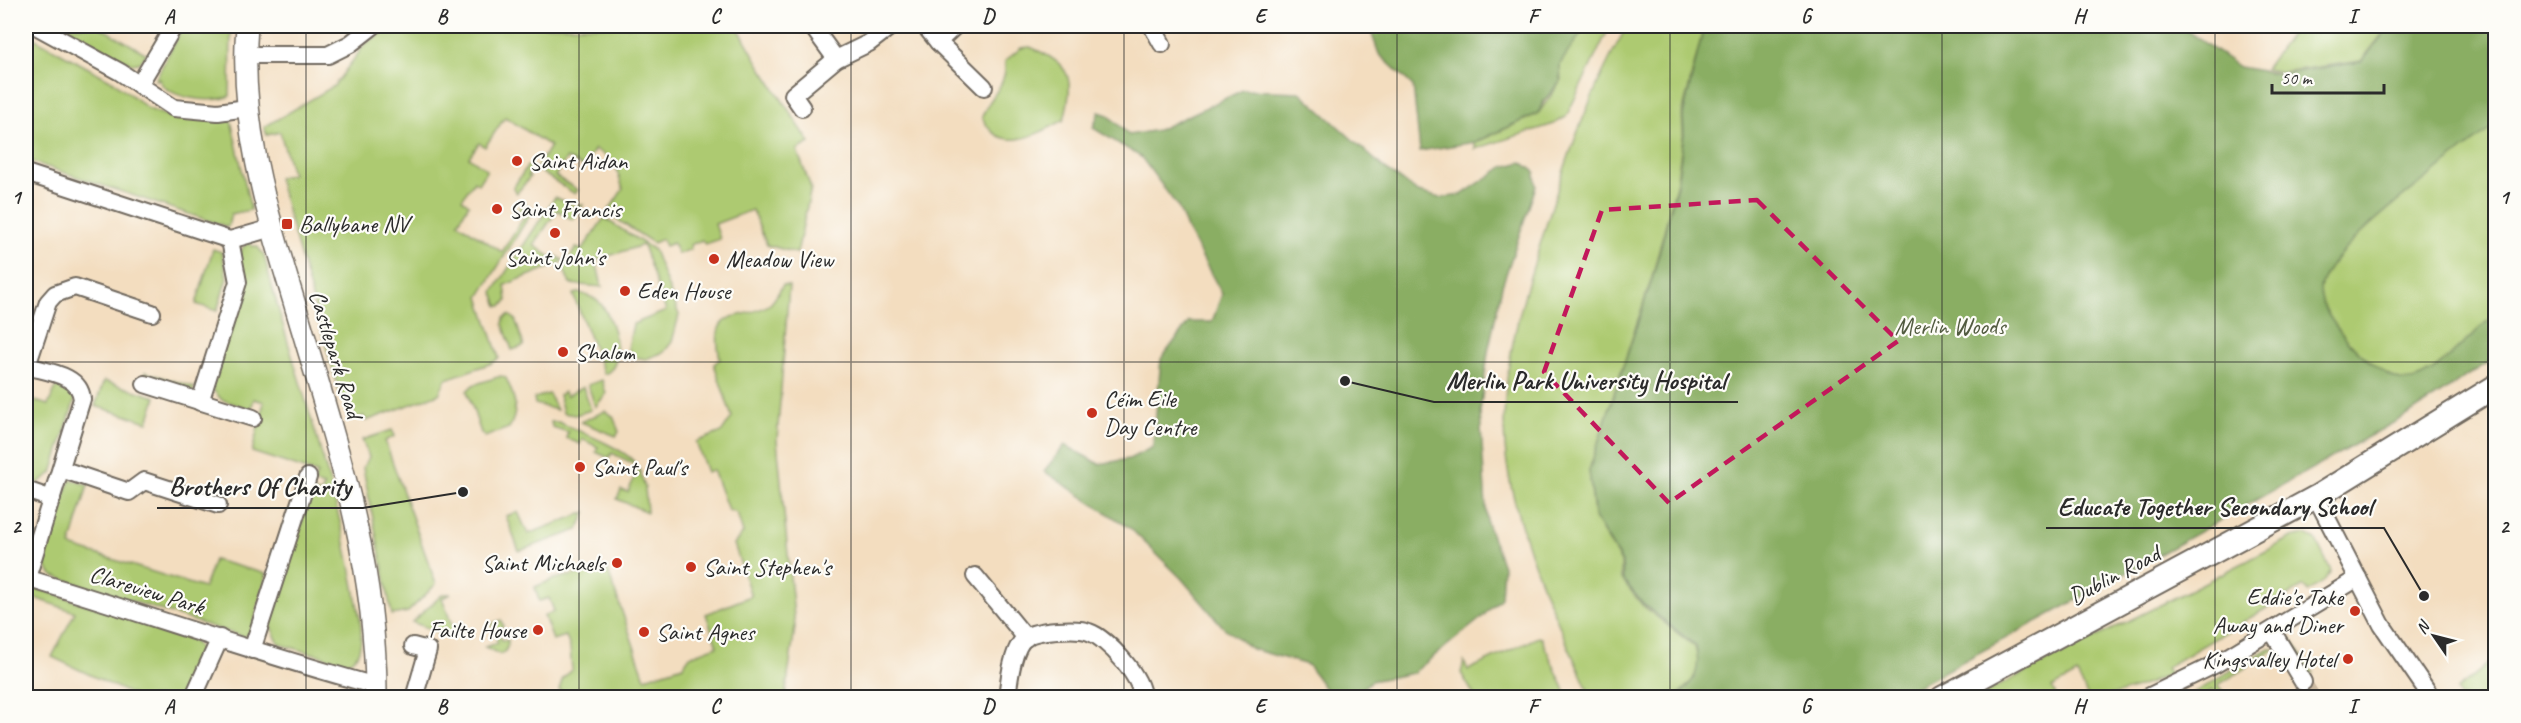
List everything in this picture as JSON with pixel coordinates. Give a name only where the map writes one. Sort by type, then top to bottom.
[{"type":"main road","name":"Dublin Road","points":[[1942,698],[2316,497],[2496,386]]},
{"type":"street","points":[[36,26],[178,109],[218,112],[247,108]]},
{"type":"street","points":[[139,85],[174,26]]},
{"type":"street","name":"Castlepark Road","points":[[247,26],[244,55],[247,108],[254,156],[272,228],[351,497],[371,603],[376,692]]},
{"type":"street","points":[[244,55],[328,55],[350,44],[373,26]]},
{"type":"street","points":[[812,26],[836,59]]},
{"type":"street","points":[[802,108],[793,95],[836,59],[869,43],[891,26]]},
{"type":"street","points":[[925,26],[984,87]]},
{"type":"street","points":[[938,42],[956,26]]},
{"type":"street","points":[[1152,26],[1162,44]]},
{"type":"street","points":[[26,173],[230,240],[272,228]]},
{"type":"street","points":[[200,402],[238,282],[230,240]]},
{"type":"street","name":"Clareview Park","points":[[152,313],[75,287],[55,294],[48,302],[26,367],[72,380],[81,390],[82,404],[26,578],[220,638],[376,692]]},
{"type":"street","points":[[145,384],[253,418]]},
{"type":"street","points":[[61,469],[129,492],[144,481],[218,506]]},
{"type":"street","points":[[252,650],[308,477]]},
{"type":"street","points":[[26,490],[52,499]]},
{"type":"street","points":[[2316,497],[2382,625],[2432,698]]},
{"type":"street","points":[[975,576],[1026,638]]},
{"type":"street","points":[[2146,698],[2179,691],[2358,578]]},
{"type":"street","points":[[1007,698],[1017,650],[1026,638],[1041,630],[1089,631],[1107,644],[1133,671],[1142,698]]},
{"type":"street","points":[[2272,631],[2303,682]]},
{"type":"street","points":[[192,698],[220,638]]},
{"type":"street","points":[[413,646],[428,650],[414,698]]},
{"type":"highlighted area","points":[[1757,200],[1898,341],[1669,503],[1544,372],[1602,210]]},
{"type":"green space","points":[[61,26],[98,26],[147,54],[139,63],[131,64]]},
{"type":"green space","points":[[183,26],[231,26],[230,96],[213,100],[191,98],[170,91],[159,79],[155,80]]},
{"type":"green space","points":[[392,26],[737,26],[810,143],[797,150],[811,188],[797,253],[767,245],[752,210],[715,224],[720,239],[705,244],[702,240],[690,245],[691,249],[678,254],[673,243],[665,246],[662,239],[653,243],[607,213],[623,189],[614,162],[595,149],[583,167],[567,158],[555,176],[578,190],[575,194],[536,169],[550,146],[505,117],[485,147],[479,143],[469,157],[487,170],[478,184],[474,181],[462,199],[469,204],[458,223],[502,252],[525,215],[518,210],[523,203],[533,210],[479,297],[499,358],[492,363],[446,379],[439,394],[366,421],[364,416],[355,419],[350,403],[340,395],[278,178],[292,174],[280,132],[267,135],[264,127],[334,86],[365,44]]},
{"type":"green space","points":[[1369,26],[1586,26],[1560,64],[1560,81],[1544,101],[1538,113],[1475,142],[1420,151],[1413,86],[1379,54]]},
{"type":"green space","points":[[1583,26],[1610,26],[1566,117],[1554,124],[1475,149],[1475,143],[1538,114],[1561,81],[1560,64]]},
{"type":"green space","points":[[1627,26],[1704,26],[1682,114],[1683,135],[1676,185],[1652,277],[1589,470],[1594,517],[1621,562],[1621,578],[1642,605],[1695,647],[1699,663],[1695,678],[1676,697],[1591,697],[1533,561],[1509,476],[1505,445],[1506,383],[1526,292],[1580,126]]},
{"type":"green space","name":"Merlin Woods","points":[[1704,26],[2180,26],[2239,67],[2281,74],[2361,62],[2390,26],[2495,26],[2495,125],[2399,200],[2348,246],[2331,266],[2321,284],[2321,296],[2326,310],[2348,341],[2376,367],[2401,380],[2419,378],[2428,373],[2448,358],[2495,314],[2495,358],[2409,414],[2112,581],[1897,697],[1677,697],[1695,675],[1698,662],[1696,646],[1643,604],[1623,579],[1622,562],[1595,517],[1589,471],[1653,276],[1677,185],[1684,134],[1683,115]]},
{"type":"green space","points":[[2296,26],[2389,26],[2361,61],[2282,72],[2265,69]]},
{"type":"green space","points":[[26,34],[114,82],[149,109],[170,117],[231,120],[251,210],[231,214],[228,227],[26,160]]},
{"type":"green space","points":[[1030,47],[1062,66],[1066,74],[1069,93],[1064,120],[1030,136],[1008,139],[998,136],[982,117],[1004,77],[1005,61],[1021,48]]},
{"type":"green space","points":[[1243,90],[1300,92],[1384,168],[1418,192],[1441,198],[1461,195],[1503,167],[1522,162],[1535,172],[1536,186],[1502,286],[1488,352],[1480,412],[1487,523],[1503,566],[1501,598],[1480,619],[1413,673],[1371,681],[1352,697],[1331,697],[1308,665],[1252,649],[1223,627],[1181,578],[1131,529],[1044,471],[1065,445],[1099,464],[1129,459],[1153,447],[1161,359],[1189,322],[1212,322],[1222,294],[1188,231],[1178,207],[1141,157],[1093,128],[1099,112],[1108,115],[1129,135],[1158,130]]},
{"type":"green space","points":[[2495,125],[2495,314],[2437,367],[2417,379],[2401,380],[2376,367],[2348,341],[2326,310],[2321,296],[2321,284],[2331,266],[2372,223]]},
{"type":"green space","points":[[528,165],[532,167],[528,175],[530,177],[517,193],[513,188]]},
{"type":"green space","points":[[555,197],[575,206],[583,205],[573,220],[557,210],[534,245],[552,258],[554,255],[563,260],[561,263],[505,285],[507,301],[502,306],[498,306],[493,292]]},
{"type":"green space","points":[[604,218],[654,250],[679,315],[672,342],[664,352],[646,359],[634,357],[628,348],[633,324],[666,311],[643,245],[596,260],[602,287],[570,284],[563,267],[576,248],[582,250]]},
{"type":"green space","points":[[250,242],[251,246],[257,246],[264,255],[324,461],[345,545],[361,627],[361,643],[358,652],[347,663],[279,644],[269,623],[312,491],[321,494],[324,486],[314,483],[317,473],[252,452],[264,402],[254,399],[251,409],[222,400],[212,389],[240,253],[243,247]]},
{"type":"green space","points":[[213,249],[222,252],[227,278],[217,311],[196,304]]},
{"type":"green space","points":[[783,285],[789,286],[777,440],[795,627],[785,697],[579,698],[559,690],[563,678],[572,670],[570,648],[566,636],[553,640],[544,616],[554,611],[549,598],[539,601],[535,587],[554,579],[607,568],[645,678],[683,666],[690,656],[717,646],[706,614],[751,596],[734,544],[743,533],[737,513],[728,510],[713,470],[707,472],[696,442],[722,432],[732,417],[714,364],[720,359],[718,341],[719,330],[723,322],[770,304]]},
{"type":"green space","points":[[579,293],[600,303],[613,330],[617,352],[615,362],[611,370],[604,374],[573,294]]},
{"type":"green space","points":[[509,315],[515,319],[524,346],[512,350],[503,324],[504,318]]},
{"type":"green space","points":[[145,372],[194,387],[192,395],[143,379]]},
{"type":"green space","points":[[501,376],[506,378],[511,390],[515,403],[514,415],[509,428],[485,437],[481,433],[467,391],[473,385]]},
{"type":"green space","points":[[602,380],[606,394],[595,407],[588,385]]},
{"type":"green space","points":[[104,381],[156,397],[148,422],[95,406]]},
{"type":"green space","points":[[57,385],[69,388],[75,399],[52,473],[38,483],[26,481],[30,465],[26,463],[26,398],[48,405]]},
{"type":"green space","points":[[583,387],[591,410],[575,415],[563,413],[559,395],[564,392],[566,396]]},
{"type":"green space","points":[[549,394],[557,410],[535,404],[534,398]]},
{"type":"green space","points":[[605,411],[613,416],[619,432],[616,436],[581,422]]},
{"type":"green space","points":[[551,422],[558,422],[601,441],[624,453],[636,465],[612,453],[609,458],[596,452],[598,447],[582,439],[580,444],[566,438],[568,432],[552,427]]},
{"type":"green space","points":[[392,430],[395,436],[385,441],[436,584],[408,612],[392,615],[363,468],[369,457],[362,440]]},
{"type":"green space","points":[[639,468],[645,488],[647,512],[617,499],[621,490],[628,492]]},
{"type":"green space","points":[[70,479],[88,485],[70,546],[204,588],[214,560],[267,574],[251,632],[244,637],[53,576],[45,563],[44,549],[47,539],[52,536]]},
{"type":"green space","points":[[518,512],[528,534],[586,512],[578,530],[519,551],[506,516]]},
{"type":"green space","points":[[2306,535],[2316,540],[2331,571],[2323,582],[2308,592],[2304,586],[2168,666],[2166,668],[2170,674],[2109,696],[2088,697],[2077,674],[2052,688],[2057,697],[1976,697],[2291,538]]},
{"type":"green space","points":[[26,585],[191,638],[201,650],[181,697],[137,697],[52,657],[75,612],[26,595]]},
{"type":"green space","points":[[443,594],[451,594],[442,598],[453,628],[463,625],[459,635],[453,638],[412,622]]},
{"type":"green space","points":[[501,620],[503,626],[498,631],[502,641],[508,640],[508,642],[505,651],[499,654],[485,647],[498,643],[491,624]]},
{"type":"green space","points":[[1538,637],[1541,638],[1568,697],[1475,697],[1461,673],[1464,662],[1468,670]]},
{"type":"green space","points":[[2290,637],[2313,673],[2307,676],[2286,641]]},
{"type":"green space","points":[[2269,648],[2275,649],[2218,685],[2225,697],[2217,697],[2212,690],[2199,697],[2191,697],[2190,695]]},
{"type":"green space","points":[[2495,658],[2495,697],[2460,697],[2457,690]]},
{"type":"green space","points":[[337,687],[349,690],[358,697],[333,697]]},
{"type":"tunnel","points":[[2303,682],[2313,698]]},
{"type":"place","name":"Saint Aidan","points":[[517,161]]},
{"type":"place","name":"Saint Francis","points":[[497,209]]},
{"type":"place","name":"Ballybane NV","points":[[287,224]]},
{"type":"place","name":"Saint John's","points":[[555,233]]},
{"type":"place","name":"Meadow View","points":[[714,259]]},
{"type":"place","name":"Eden House","points":[[625,291]]},
{"type":"place","name":"Shalom","points":[[563,352]]},
{"type":"place","name":"Merlin Park University Hospital","points":[[1345,381]]},
{"type":"place","name":"Céim Eile Day Centre","points":[[1092,413]]},
{"type":"place","name":"Saint Paul's","points":[[580,467]]},
{"type":"place","name":"Brothers Of Charity","points":[[463,492]]},
{"type":"place","name":"Saint Michaels","points":[[617,563]]},
{"type":"place","name":"Saint Stephen's","points":[[691,567]]},
{"type":"place","name":"Educate Together Secondary School","points":[[2424,596]]},
{"type":"place","name":"Eddie's Take Away and Diner","points":[[2355,611]]},
{"type":"place","name":"Failte House","points":[[538,630]]},
{"type":"place","name":"Saint Agnes","points":[[644,632]]},
{"type":"place","name":"Kingsvalley Hotel","points":[[2348,659]]}]
